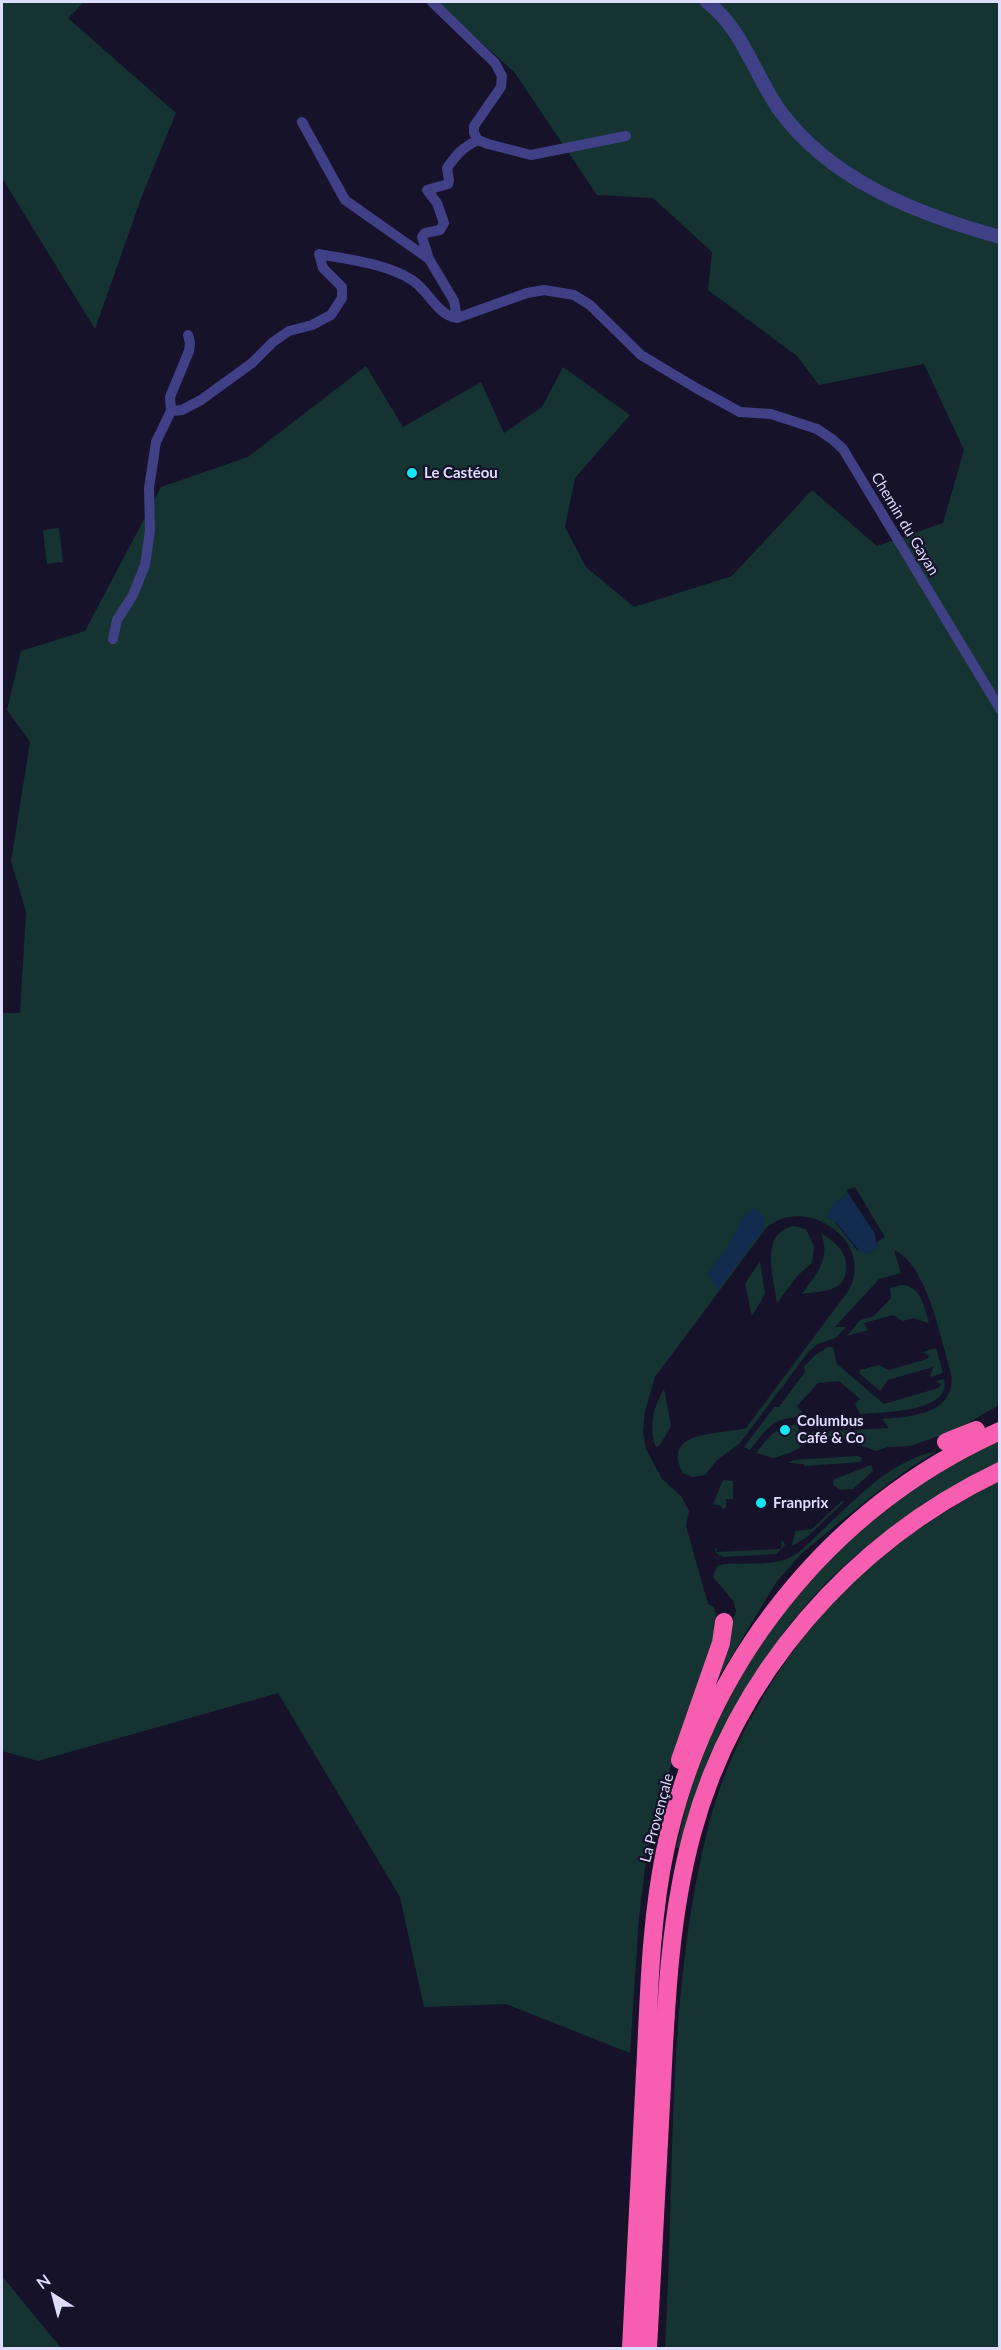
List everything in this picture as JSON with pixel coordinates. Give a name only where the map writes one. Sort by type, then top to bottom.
[{"type":"highway","points":[[946,1442],[999,1420]]},
{"type":"highway","name":"La Provençale","points":[[631,2349],[648,2020],[658,1890],[675,1809],[695,1749],[728,1680],[764,1624],[818,1557],[867,1513],[927,1468],[999,1431]]},
{"type":"highway","points":[[648,2349],[665,2020],[673,1937],[682,1876],[692,1833],[717,1762],[753,1691],[778,1654],[806,1618],[848,1574],[894,1535],[926,1512],[966,1487],[999,1471]]},
{"type":"highway","points":[[658,1890],[658,1847],[666,1808],[689,1732],[721,1643],[724,1622]]},
{"type":"street","points":[[432,2],[495,63],[502,76],[501,87],[474,126],[474,133],[478,140],[531,155],[626,136]]},
{"type":"street","points":[[707,2],[726,19],[777,106],[793,128],[814,149],[858,179],[913,209],[999,237]]},
{"type":"street","points":[[302,122],[345,200],[429,259]]},
{"type":"street","points":[[171,411],[182,410],[201,400],[252,363],[273,342],[289,332],[312,325],[331,315],[342,298],[342,287],[323,268],[319,254],[372,264],[411,280],[425,291],[448,317],[457,318],[454,300],[429,259],[422,237],[425,233],[440,230],[444,224],[437,203],[427,190],[448,184],[447,168],[456,154],[466,145],[478,140]]},
{"type":"street","name":"Chemin du Gayan","points":[[457,318],[527,293],[544,290],[574,295],[590,305],[640,355],[740,412],[771,414],[792,420],[817,429],[832,439],[843,449],[999,710]]},
{"type":"street","points":[[113,639],[117,620],[133,595],[145,565],[150,531],[149,488],[156,442],[171,411],[170,397],[189,351],[188,335]]},
{"type":"green space","points":[[2,2],[84,2],[68,18],[176,113],[143,193],[95,329],[2,178]]},
{"type":"green space","points":[[437,2],[999,2],[999,1405],[956,1430],[910,1446],[888,1447],[876,1451],[844,1439],[808,1442],[792,1452],[774,1458],[756,1453],[774,1433],[790,1425],[798,1424],[799,1433],[889,1428],[882,1419],[919,1414],[940,1405],[947,1397],[951,1386],[951,1373],[931,1304],[915,1270],[906,1258],[894,1250],[901,1273],[879,1279],[835,1327],[846,1327],[835,1338],[818,1344],[809,1351],[740,1443],[716,1461],[705,1475],[693,1477],[683,1473],[678,1459],[680,1448],[686,1441],[709,1434],[746,1428],[849,1290],[855,1272],[853,1254],[845,1239],[816,1219],[799,1216],[782,1219],[766,1228],[655,1377],[645,1411],[643,1431],[646,1449],[662,1479],[681,1496],[689,1511],[686,1526],[708,1604],[714,1607],[720,1629],[685,1719],[647,1853],[639,1917],[630,2053],[506,2004],[424,2007],[400,1897],[278,1693],[38,1761],[2,1751],[2,1013],[20,1013],[26,912],[11,861],[30,742],[7,710],[21,651],[85,631],[161,487],[248,457],[366,366],[403,427],[481,382],[504,433],[542,407],[563,367],[630,415],[575,478],[565,527],[586,567],[634,607],[732,576],[812,490],[877,546],[943,523],[964,450],[924,364],[819,385],[797,356],[708,290],[712,252],[653,198],[597,195],[515,73]],"holes":[[[855,1187],[885,1237],[877,1242],[877,1246],[869,1253],[857,1250],[835,1222],[832,1206],[848,1193],[847,1190]]]},
{"type":"green space","points":[[59,528],[63,562],[47,564],[43,530]]},
{"type":"green space","points":[[793,1226],[806,1229],[814,1246],[812,1263],[798,1275],[777,1303],[772,1270],[772,1247],[782,1231]]},
{"type":"green space","points":[[821,1233],[836,1244],[843,1253],[846,1265],[845,1276],[840,1284],[832,1289],[802,1294],[821,1265],[824,1242]]},
{"type":"green space","points":[[760,1261],[765,1294],[752,1316],[745,1284]]},
{"type":"green space","points":[[901,1285],[913,1289],[921,1298],[929,1323],[913,1318],[903,1321],[893,1315],[864,1323],[868,1330],[847,1336],[860,1320],[873,1317],[891,1298],[890,1288]]},
{"type":"green space","points":[[828,1347],[833,1347],[837,1364],[884,1404],[939,1388],[941,1384],[936,1381],[944,1379],[944,1390],[937,1399],[913,1409],[860,1414],[855,1404],[860,1399],[839,1381],[818,1383],[797,1406],[805,1416],[778,1421],[767,1429],[750,1450],[744,1447],[774,1407],[779,1407],[805,1372],[804,1367],[815,1355]]},
{"type":"green space","points":[[936,1348],[943,1373],[930,1377],[933,1367],[888,1380],[880,1391],[859,1373],[860,1370],[879,1365],[889,1370],[927,1359],[929,1356],[923,1352]]},
{"type":"green space","points":[[664,1389],[671,1426],[660,1445],[656,1447],[652,1432],[653,1417]]},
{"type":"green space","points":[[999,1439],[999,1464],[933,1500],[870,1543],[815,1595],[790,1624],[768,1655],[707,1768],[699,1784],[679,1848],[676,1848],[702,1753],[740,1677],[783,1611],[850,1538],[918,1484]]},
{"type":"green space","points":[[937,1451],[872,1496],[802,1553],[777,1581],[710,1692],[706,1691],[736,1612],[734,1602],[713,1577],[717,1566],[771,1563],[793,1556],[858,1496],[887,1473],[919,1456]]},
{"type":"green space","points":[[858,1456],[862,1458],[861,1462],[804,1466],[804,1464],[788,1463],[793,1460]]},
{"type":"green space","points":[[871,1465],[873,1471],[853,1489],[841,1490],[833,1485],[835,1479]]},
{"type":"green space","points":[[723,1480],[733,1481],[733,1499],[726,1499],[726,1508],[722,1509],[721,1506],[713,1504]]},
{"type":"green space","points":[[999,1480],[999,2348],[665,2348],[678,2022],[694,1892],[708,1828],[719,1792],[750,1720],[770,1685],[817,1620],[843,1591],[901,1541]]},
{"type":"green space","points":[[842,1501],[844,1502],[807,1537],[792,1546],[795,1531],[812,1529]]},
{"type":"green space","points":[[715,1548],[717,1552],[781,1549],[776,1554],[723,1557],[716,1553]]},
{"type":"green space","points":[[2,2276],[61,2348],[2,2348]]},
{"type":"water","points":[[848,1193],[875,1234],[877,1246],[869,1253],[861,1253],[836,1222],[827,1217],[832,1206]]},
{"type":"water","points":[[756,1208],[764,1216],[763,1230],[718,1289],[707,1273],[726,1250],[745,1214]]},
{"type":"place","name":"Le Castéou","points":[[412,473]]},
{"type":"place","name":"Columbus Café & Co","points":[[785,1430]]},
{"type":"place","name":"Franprix","points":[[761,1503]]}]
